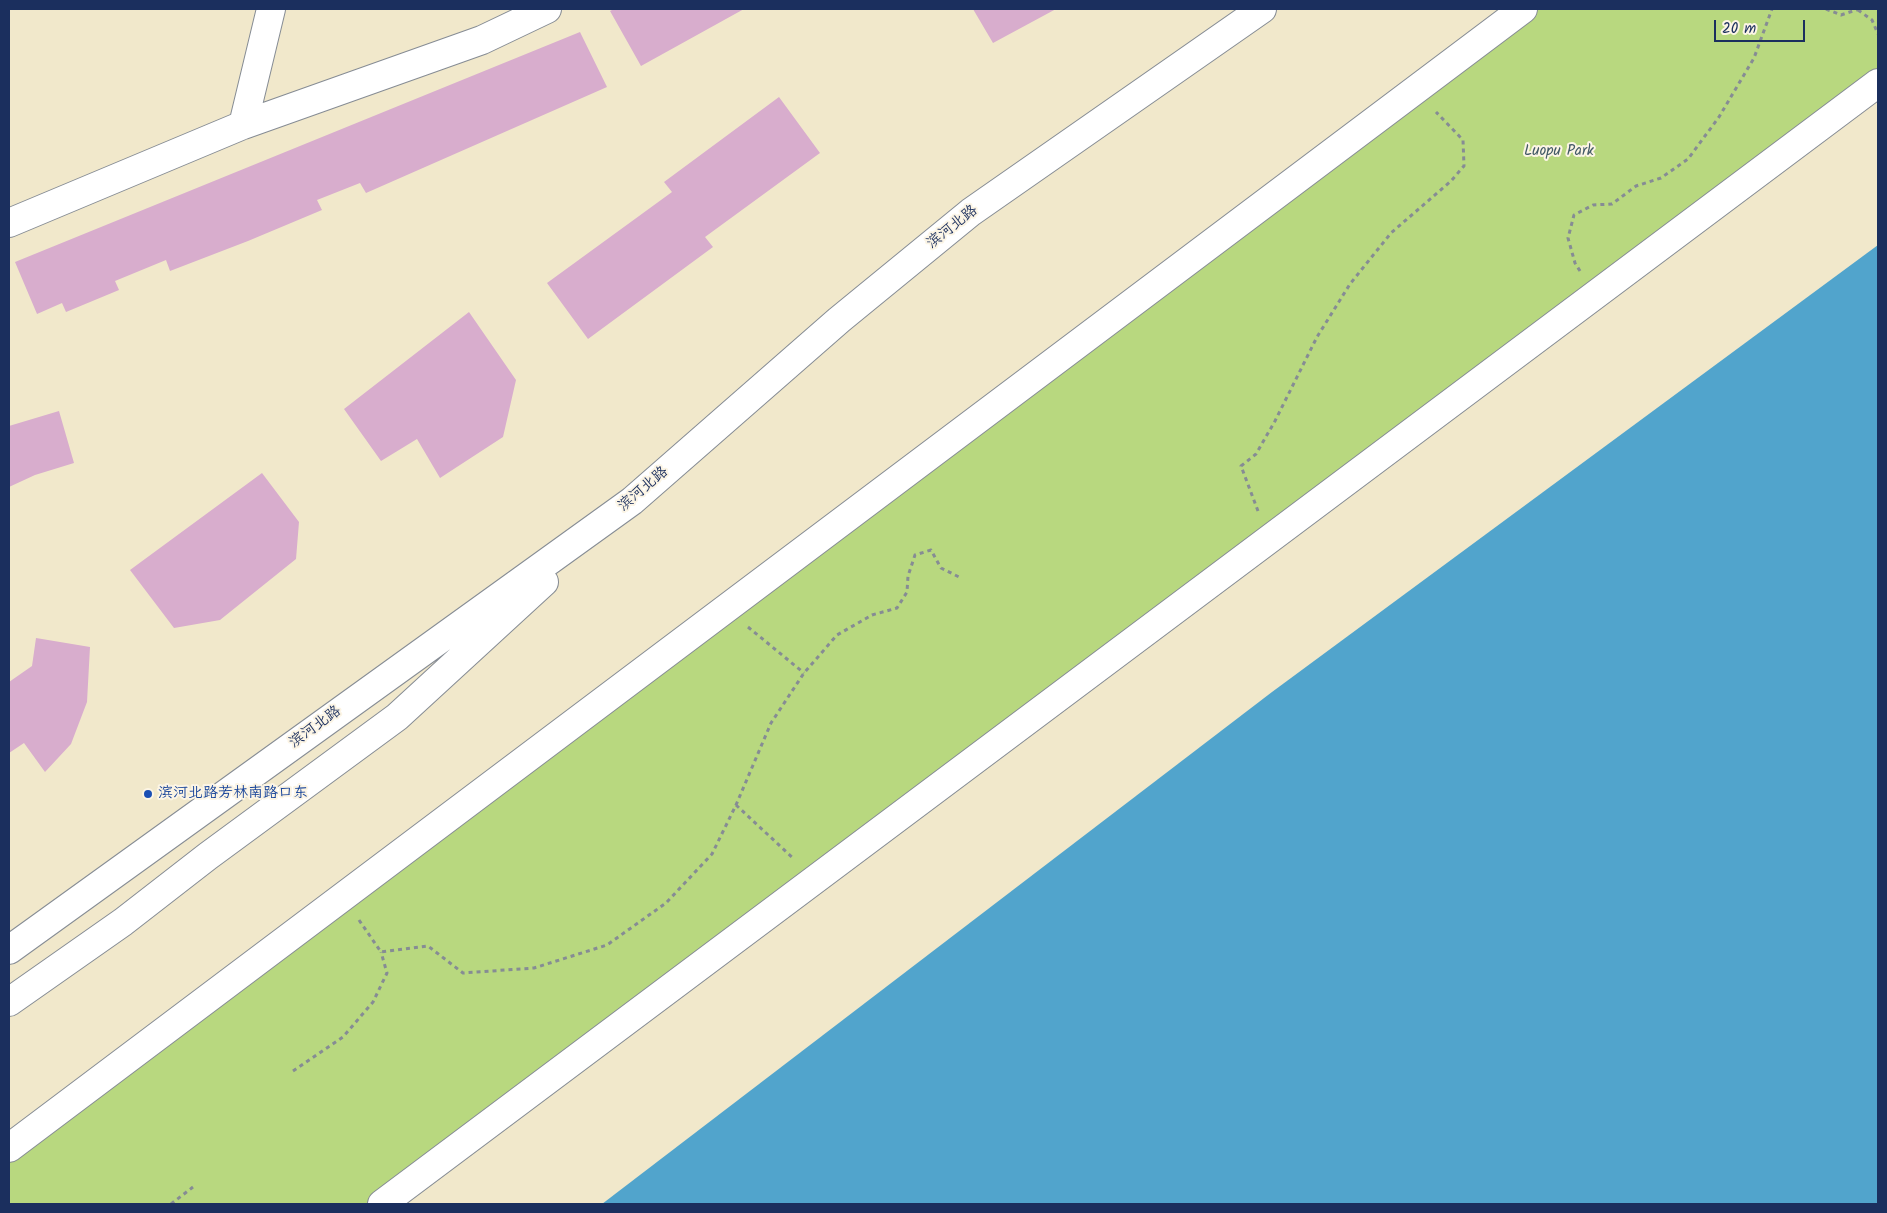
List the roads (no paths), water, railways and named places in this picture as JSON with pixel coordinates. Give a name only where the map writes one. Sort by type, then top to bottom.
[{"type":"street","points":[[243,125],[271,9]]},
{"type":"street","points":[[9,222],[243,125],[482,40],[547,9]]},
{"type":"street","name":"滨河北路","points":[[9,950],[632,501],[840,320],[971,212],[1262,9]]},
{"type":"street","points":[[9,1148],[1523,9]]},
{"type":"street","points":[[382,1204],[1878,83]]},
{"type":"street","points":[[9,1002],[123,922],[208,856],[397,717],[632,501]]},
{"type":"water","points":[[1878,245],[1878,1204],[602,1204],[1272,692]]},
{"type":"place","name":"滨河北路芳林南路口东","points":[[148,794]]},
{"type":"park label","name":"Luopu Park","points":[[1559,152]]}]
